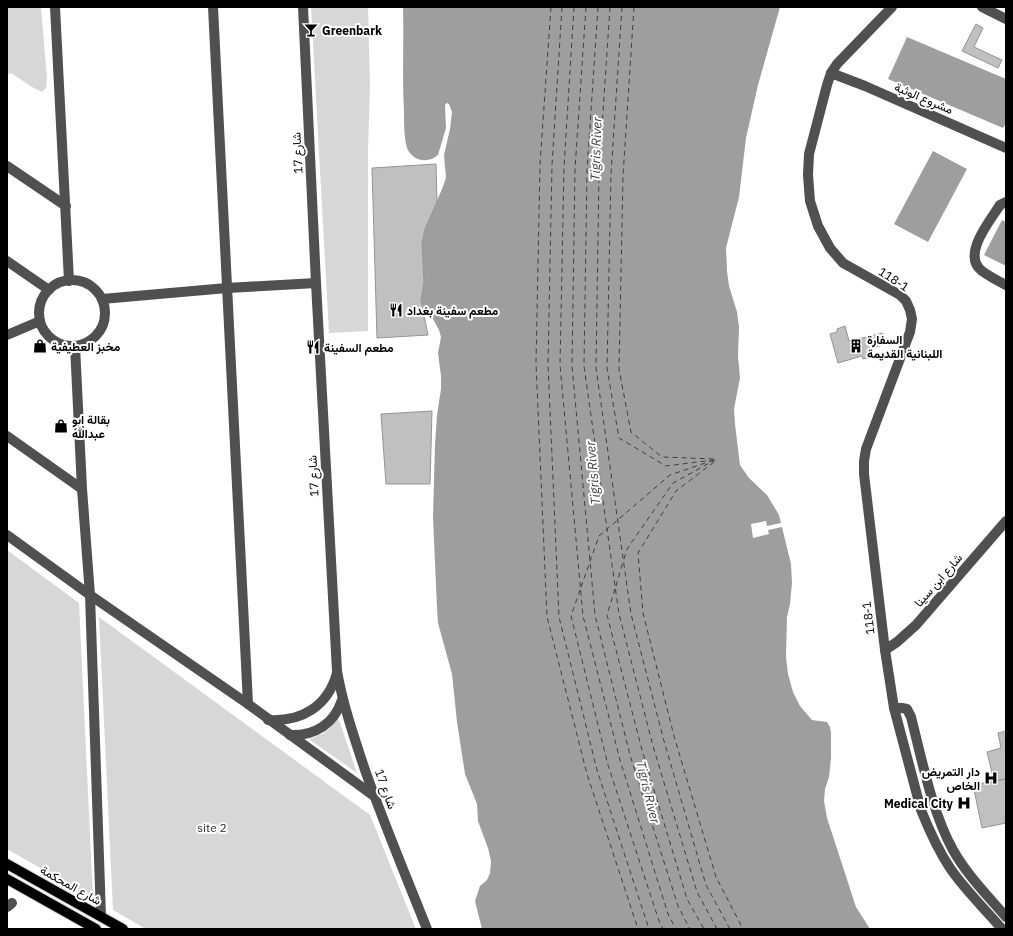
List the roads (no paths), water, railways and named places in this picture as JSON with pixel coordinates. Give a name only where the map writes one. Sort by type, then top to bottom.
[{"type":"main road","name":"شارع المحكمة","points":[[7,864],[123,929]]},
{"type":"main road","points":[[7,879],[96,929]]},
{"type":"street","points":[[55,7],[70,281]]},
{"type":"street","points":[[213,7],[248,704]]},
{"type":"street","name":"شارع 17","points":[[303,7],[337,671],[342,700],[351,731],[374,796],[427,929]]},
{"type":"street","name":"118-1","points":[[892,7],[837,64],[831,73],[809,154],[808,175],[810,201],[818,226],[830,248],[843,263],[900,295],[910,310],[912,319],[910,332],[864,460],[865,481],[885,650],[894,708],[921,810],[933,840],[959,880],[1002,929]]},
{"type":"street","points":[[982,7],[1006,19]]},
{"type":"street","name":"مشروع الوثبة","points":[[831,73],[872,89],[1006,148]]},
{"type":"street","points":[[7,166],[66,206]]},
{"type":"street","points":[[1006,202],[1000,205],[977,243],[974,254],[976,264],[981,270],[1006,285]]},
{"type":"street","points":[[7,260],[49,290]]},
{"type":"street","points":[[70,281],[83,282],[94,289],[102,299],[105,309],[105,320],[95,338],[86,343],[75,346],[64,345],[53,340],[45,331],[40,320],[40,310],[43,299],[49,290],[58,284],[70,281]]},
{"type":"street","points":[[102,299],[227,288],[316,283]]},
{"type":"street","points":[[7,335],[40,320]]},
{"type":"street","points":[[75,346],[82,489],[90,595],[102,916]]},
{"type":"street","points":[[7,436],[82,489]]},
{"type":"street","name":"شارع ابن سينا","points":[[885,650],[897,642],[916,625],[1006,521]]},
{"type":"street","points":[[7,536],[248,704],[374,796]]},
{"type":"street","points":[[268,720],[294,718],[317,706],[330,690],[337,671]]},
{"type":"street","points":[[290,735],[307,734],[323,727],[335,715],[342,700]]},
{"type":"street","points":[[894,708],[906,709],[911,717],[934,804],[947,840],[968,872],[1006,917]]},
{"type":"water","name":"Tigris River","points":[[403,7],[780,7],[758,85],[746,138],[739,197],[726,248],[729,286],[737,312],[739,327],[738,356],[740,378],[734,409],[735,424],[740,465],[749,478],[767,495],[779,515],[791,564],[792,583],[787,617],[786,657],[788,674],[793,692],[800,706],[812,720],[827,722],[830,727],[831,758],[824,801],[827,818],[856,907],[870,929],[482,929],[475,901],[480,886],[487,880],[490,873],[491,861],[478,821],[477,804],[465,774],[457,722],[452,674],[438,623],[433,517],[435,445],[437,415],[441,389],[438,353],[441,337],[439,330],[433,319],[422,305],[421,300],[424,282],[422,244],[425,228],[446,178],[444,155],[452,112],[449,104],[447,103],[445,105],[446,128],[438,155],[430,160],[421,160],[413,156],[407,148],[404,130]]},
{"type":"water","points":[[907,37],[1006,79],[1006,123],[1003,128],[888,79]]},
{"type":"water","points":[[933,151],[967,169],[928,242],[894,224]]},
{"type":"water","points":[[1002,220],[1006,222],[1006,266],[984,255]]},
{"type":"place","name":"Greenbark","points":[[311,30]]},
{"type":"place","name":"مطعم سفينة بغداد","points":[[396,310]]},
{"type":"place","name":"مخبز العطيفية","points":[[40,346]]},
{"type":"place","name":"السفارة اللبنانية القديمة","points":[[856,346]]},
{"type":"place","name":"مطعم السفينة","points":[[313,347]]},
{"type":"place","name":"بقالة ابو عبدالله","points":[[61,426]]},
{"type":"place","name":"دار التمريض الخاص","points":[[991,778]]},
{"type":"place","name":"Medical City","points":[[964,803]]},
{"type":"park label","name":"site 2","points":[[212,827]]}]
